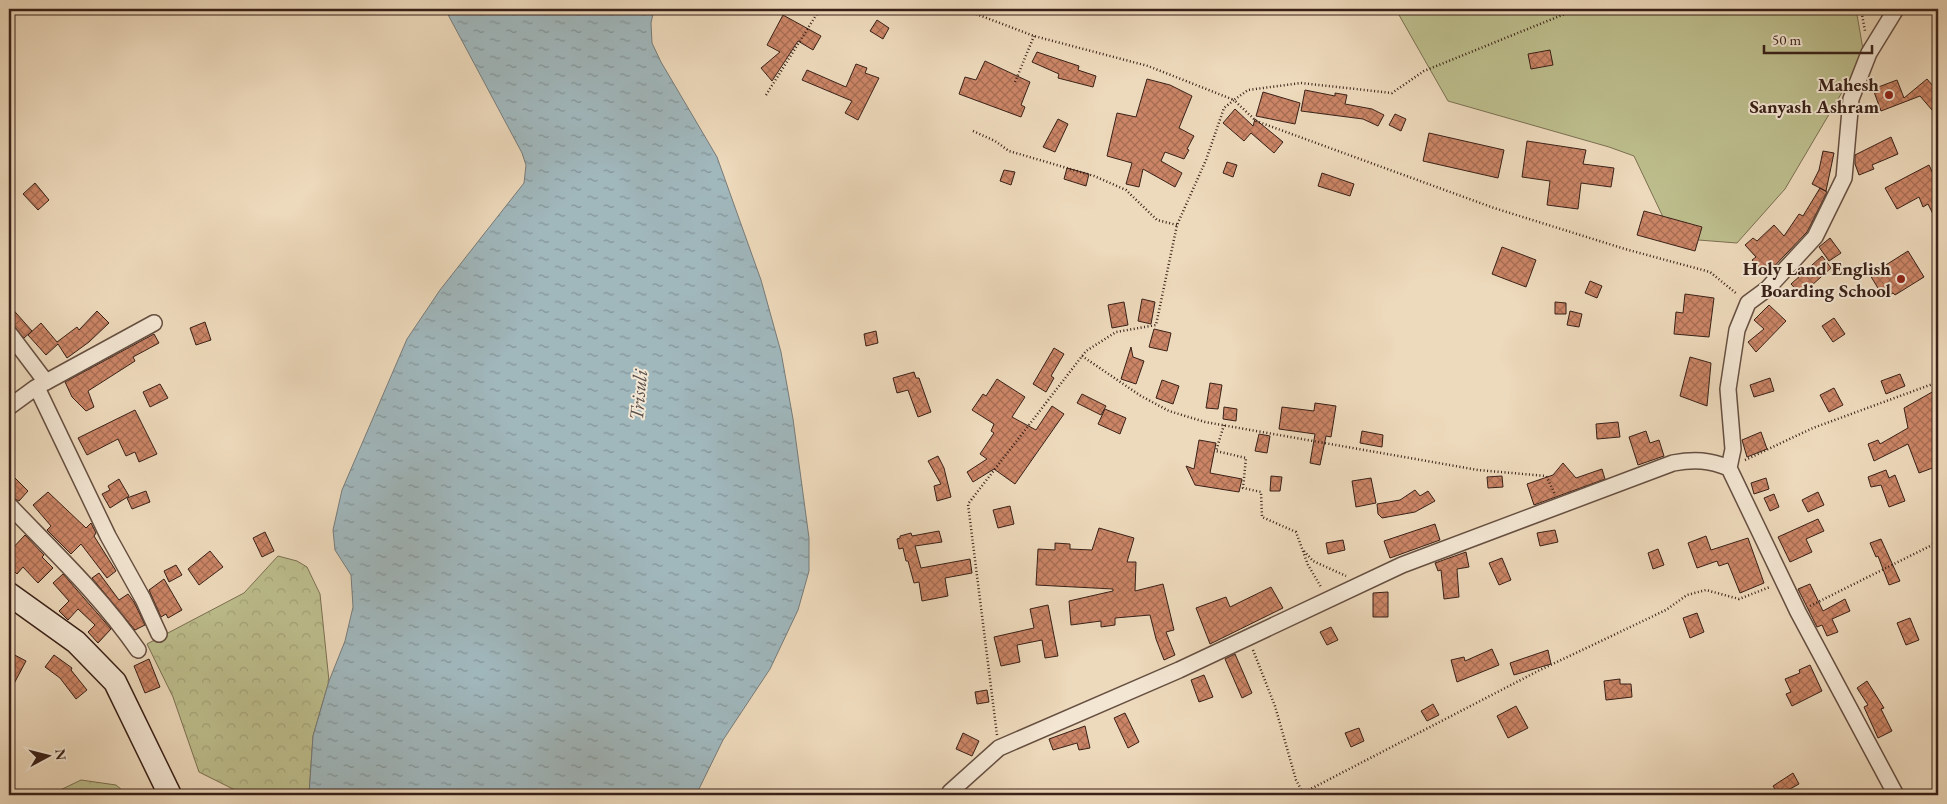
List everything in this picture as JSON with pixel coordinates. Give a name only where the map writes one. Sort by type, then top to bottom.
[{"type":"street","points":[[1896,9],[1868,52],[1852,99],[1844,178],[1815,237],[1768,289],[1748,303],[1737,330],[1728,388],[1733,449],[1730,468],[1798,612],[1896,795]]},
{"type":"street","points":[[9,407],[40,385],[154,324]]},
{"type":"street","points":[[9,333],[40,385],[40,394],[108,536],[143,599],[159,634]]},
{"type":"street","points":[[949,795],[950,792],[999,748],[1248,637],[1402,565],[1673,462],[1692,459],[1708,460],[1730,468]]},
{"type":"street","points":[[9,505],[96,594],[138,650]]},
{"type":"street","points":[[9,594],[76,642],[116,682],[170,795]]},
{"type":"path","points":[[766,95],[820,9]]},
{"type":"path","points":[[964,9],[1034,36],[1148,66],[1234,100],[1256,120],[1399,175],[1559,229],[1710,272],[1748,303]]},
{"type":"path","points":[[999,748],[968,504],[1082,356],[1116,332],[1156,325],[1177,225],[1206,160],[1224,108],[1248,90],[1301,83],[1392,93],[1424,71],[1577,9]]},
{"type":"path","points":[[1932,9],[1938,17]]},
{"type":"path","points":[[1015,82],[1034,36]]},
{"type":"path","points":[[973,131],[995,141],[1009,151],[1094,176],[1126,190],[1157,220],[1177,225]]},
{"type":"path","points":[[1082,356],[1141,396],[1169,411],[1224,426],[1478,470],[1546,476],[1561,506]]},
{"type":"path","points":[[1730,468],[1813,428],[1938,382]]},
{"type":"path","points":[[1224,426],[1216,451],[1246,458],[1243,488],[1261,492],[1262,517],[1296,532],[1327,600]]},
{"type":"path","points":[[1798,612],[1938,542]]},
{"type":"path","points":[[1303,550],[1313,561],[1361,584]]},
{"type":"path","points":[[1299,795],[1538,671],[1666,610],[1688,595],[1706,590],[1739,599],[1783,582]]},
{"type":"path","points":[[1248,637],[1275,706],[1296,780],[1303,793]]},
{"type":"green space","points":[[1413,9],[1856,9],[1864,55],[1785,189],[1737,243],[1673,238],[1634,156],[1609,147],[1448,101],[1399,15]]},
{"type":"green space","points":[[278,556],[297,561],[307,567],[320,594],[329,681],[313,736],[309,795],[241,795],[241,793],[199,772],[173,697],[147,644],[244,593]]},
{"type":"green space","points":[[81,780],[116,785],[128,795],[50,795]]},
{"type":"water","name":"Trisuli","points":[[445,9],[654,9],[651,23],[652,43],[661,62],[717,157],[761,280],[781,352],[793,419],[809,538],[809,571],[798,610],[770,669],[723,740],[696,795],[309,795],[313,736],[329,681],[345,641],[353,607],[351,575],[335,550],[333,530],[342,490],[407,339],[440,290],[524,183],[526,165],[522,153]]},
{"type":"building","points":[[783,15],[821,36],[813,50],[798,41],[772,81],[761,68],[780,52],[767,45]]},
{"type":"building","points":[[877,20],[889,28],[883,39],[870,31]]},
{"type":"building","points":[[1550,50],[1553,65],[1531,69],[1528,54]]},
{"type":"building","points":[[1037,52],[1079,66],[1078,70],[1096,76],[1093,87],[1058,78],[1059,74],[1032,62]]},
{"type":"building","points":[[985,61],[1030,82],[1021,105],[1025,107],[1021,117],[959,94],[965,77],[976,80]]},
{"type":"building","points":[[856,64],[867,68],[865,73],[879,78],[858,120],[845,113],[852,101],[802,80],[807,70],[846,87]]},
{"type":"building","points":[[1147,79],[1170,85],[1192,96],[1179,128],[1194,136],[1187,149],[1189,150],[1184,159],[1165,152],[1161,161],[1182,173],[1175,187],[1143,169],[1139,187],[1126,184],[1132,163],[1107,156],[1117,113],[1136,117]]},
{"type":"building","points":[[1927,79],[1938,92],[1938,117],[1920,96],[1881,111],[1873,89],[1897,80],[1904,98]]},
{"type":"building","points":[[1305,90],[1335,96],[1335,93],[1347,95],[1345,104],[1372,109],[1384,115],[1378,126],[1363,119],[1301,111]]},
{"type":"building","points":[[1263,92],[1300,103],[1295,124],[1256,116]]},
{"type":"building","points":[[1235,109],[1253,126],[1255,119],[1283,142],[1274,153],[1251,133],[1244,141],[1223,123]]},
{"type":"building","points":[[1395,114],[1406,119],[1401,131],[1389,125]]},
{"type":"building","points":[[1058,119],[1068,124],[1055,152],[1043,147]]},
{"type":"building","points":[[1429,133],[1504,150],[1498,178],[1423,161]]},
{"type":"building","points":[[1891,137],[1898,154],[1872,165],[1874,169],[1859,175],[1855,164],[1855,155]]},
{"type":"building","points":[[1527,141],[1586,150],[1583,164],[1614,168],[1611,187],[1581,183],[1578,209],[1547,205],[1550,181],[1522,177]]},
{"type":"building","points":[[1823,151],[1834,153],[1826,191],[1812,184],[1819,170]]},
{"type":"building","points":[[1227,162],[1237,165],[1233,177],[1223,173]]},
{"type":"building","points":[[1929,165],[1938,184],[1938,224],[1928,204],[1923,207],[1919,197],[1897,209],[1885,188]]},
{"type":"building","points":[[1067,168],[1089,174],[1086,186],[1064,179]]},
{"type":"building","points":[[1004,170],[1015,172],[1011,185],[1000,181]]},
{"type":"building","points":[[1322,173],[1354,184],[1350,196],[1318,186]]},
{"type":"building","points":[[35,183],[49,200],[38,210],[23,194]]},
{"type":"building","points":[[1820,188],[1827,192],[1807,232],[1766,275],[1752,260],[1756,257],[1745,245],[1753,238],[1757,241],[1774,225],[1784,236],[1799,214],[1803,216]]},
{"type":"building","points":[[1644,211],[1702,227],[1695,251],[1637,235]]},
{"type":"building","points":[[1830,238],[1841,253],[1829,261],[1819,247]]},
{"type":"building","points":[[1502,247],[1536,260],[1526,287],[1492,274]]},
{"type":"building","points":[[1908,251],[1924,277],[1895,295],[1893,293],[1884,298],[1870,275]]},
{"type":"building","points":[[1822,256],[1831,268],[1811,286],[1814,289],[1805,299],[1791,284]]},
{"type":"building","points":[[1590,281],[1602,286],[1597,298],[1585,293]]},
{"type":"building","points":[[1685,294],[1714,298],[1709,337],[1674,334],[1676,312],[1683,313]]},
{"type":"building","points":[[1142,299],[1155,302],[1151,324],[1138,321]]},
{"type":"building","points":[[1124,302],[1128,325],[1112,328],[1108,305]]},
{"type":"building","points":[[1555,302],[1566,303],[1566,314],[1555,314]]},
{"type":"building","points":[[9,305],[32,331],[24,338],[9,322]]},
{"type":"building","points":[[1769,305],[1786,321],[1756,352],[1748,342],[1764,329],[1754,320]]},
{"type":"building","points":[[97,311],[109,323],[89,342],[67,358],[58,344],[46,355],[28,335],[41,323],[57,342],[77,327],[79,330]]},
{"type":"building","points":[[1570,311],[1582,314],[1579,327],[1567,325]]},
{"type":"building","points":[[1834,318],[1845,334],[1833,342],[1822,326]]},
{"type":"building","points":[[205,322],[211,340],[196,345],[190,328]]},
{"type":"building","points":[[1154,329],[1171,333],[1167,351],[1149,347]]},
{"type":"building","points":[[876,331],[878,343],[866,346],[864,334]]},
{"type":"building","points":[[154,334],[159,343],[133,357],[135,361],[88,391],[94,407],[86,411],[72,397],[65,382]]},
{"type":"building","points":[[1131,347],[1133,357],[1144,361],[1136,384],[1121,379]]},
{"type":"building","points":[[1054,348],[1064,354],[1051,376],[1054,378],[1046,392],[1033,384]]},
{"type":"building","points":[[1690,357],[1711,363],[1707,406],[1680,396]]},
{"type":"building","points":[[914,372],[916,378],[919,378],[931,412],[918,417],[908,390],[897,393],[893,378]]},
{"type":"building","points":[[1900,374],[1905,386],[1886,394],[1881,381]]},
{"type":"building","points":[[1770,378],[1774,391],[1754,397],[1750,385]]},
{"type":"building","points":[[997,379],[1025,397],[1012,417],[1036,430],[1052,406],[1064,414],[1015,484],[994,469],[973,482],[967,472],[987,459],[980,454],[994,433],[991,431],[994,424],[972,410],[983,394],[986,396]]},
{"type":"building","points":[[1162,380],[1179,386],[1173,404],[1156,398]]},
{"type":"building","points":[[1210,383],[1222,385],[1218,409],[1206,408]]},
{"type":"building","points":[[160,384],[168,398],[150,407],[143,392]]},
{"type":"building","points":[[1834,388],[1843,405],[1829,412],[1820,395]]},
{"type":"building","points":[[1934,391],[1938,398],[1938,466],[1919,473],[1908,444],[1874,461],[1868,444],[1878,440],[1880,444],[1908,428],[1904,408]]},
{"type":"building","points":[[1082,394],[1106,406],[1101,415],[1077,403]]},
{"type":"building","points":[[1315,403],[1336,406],[1331,437],[1326,436],[1320,465],[1310,463],[1315,434],[1279,429],[1282,407],[1314,411]]},
{"type":"building","points":[[1224,407],[1237,409],[1236,421],[1223,419]]},
{"type":"building","points":[[1105,409],[1126,418],[1120,434],[1098,424]]},
{"type":"building","points":[[135,410],[157,454],[139,462],[135,452],[126,456],[118,439],[87,455],[78,438]]},
{"type":"building","points":[[1618,422],[1620,437],[1597,439],[1596,424]]},
{"type":"building","points":[[1362,431],[1383,435],[1382,447],[1360,443]]},
{"type":"building","points":[[1646,431],[1650,443],[1659,440],[1664,456],[1638,465],[1629,437]]},
{"type":"building","points":[[1761,432],[1767,449],[1747,457],[1742,440]]},
{"type":"building","points":[[1259,434],[1270,436],[1267,453],[1255,451]]},
{"type":"building","points":[[1199,440],[1216,443],[1210,473],[1242,479],[1239,492],[1195,485],[1186,466],[1194,469]]},
{"type":"building","points":[[938,456],[944,468],[951,497],[937,501],[934,486],[941,484],[928,461]]},
{"type":"building","points":[[1563,463],[1576,478],[1602,469],[1605,479],[1534,505],[1527,484],[1553,475]]},
{"type":"building","points":[[1886,470],[1889,478],[1895,475],[1905,501],[1889,507],[1881,485],[1871,487],[1868,477]]},
{"type":"building","points":[[9,472],[28,491],[19,501],[9,496]]},
{"type":"building","points":[[1271,476],[1282,477],[1280,491],[1270,491]]},
{"type":"building","points":[[1502,476],[1503,487],[1488,488],[1487,477]]},
{"type":"building","points":[[1371,478],[1376,503],[1356,507],[1352,481]]},
{"type":"building","points":[[1766,478],[1769,489],[1754,494],[1751,483]]},
{"type":"building","points":[[119,479],[129,496],[110,508],[102,494],[110,490],[108,486]]},
{"type":"building","points":[[1415,490],[1420,496],[1428,491],[1435,501],[1415,512],[1382,518],[1378,514],[1377,504],[1400,500]]},
{"type":"building","points":[[146,491],[150,502],[132,509],[127,498]]},
{"type":"building","points":[[48,492],[86,528],[91,523],[96,533],[94,536],[116,571],[107,578],[81,544],[71,554],[47,530],[51,526],[33,505]]},
{"type":"building","points":[[1818,492],[1824,505],[1808,512],[1802,500]]},
{"type":"building","points":[[1774,494],[1779,507],[1770,511],[1764,498]]},
{"type":"building","points":[[1010,506],[1014,524],[998,528],[993,510]]},
{"type":"building","points":[[1818,519],[1824,531],[1806,539],[1812,552],[1790,562],[1778,537]]},
{"type":"building","points":[[1435,524],[1440,540],[1390,558],[1384,541]]},
{"type":"building","points":[[1099,528],[1134,538],[1127,562],[1136,562],[1135,591],[1163,584],[1174,630],[1166,632],[1175,655],[1164,660],[1150,615],[1115,618],[1115,625],[1101,627],[1101,621],[1071,625],[1069,601],[1113,591],[1113,589],[1036,585],[1038,549],[1055,550],[1055,543],[1070,544],[1070,549],[1092,550]]},
{"type":"building","points":[[1555,530],[1558,542],[1540,546],[1537,533]]},
{"type":"building","points":[[939,531],[942,542],[915,546],[921,568],[970,559],[972,573],[945,578],[948,596],[922,601],[919,582],[914,583],[903,548],[899,549],[897,539],[900,536],[911,533],[912,536]]},
{"type":"building","points":[[265,532],[274,551],[262,557],[253,538]]},
{"type":"building","points":[[25,535],[44,555],[42,557],[53,568],[38,583],[23,567],[17,574],[9,566],[9,552]]},
{"type":"building","points":[[1706,536],[1711,550],[1748,538],[1764,583],[1740,593],[1728,563],[1719,566],[1717,561],[1697,568],[1688,543]]},
{"type":"building","points":[[1881,539],[1900,581],[1889,585],[1878,556],[1876,557],[1870,543]]},
{"type":"building","points":[[1343,540],[1345,550],[1328,554],[1326,543]]},
{"type":"building","points":[[1658,549],[1664,565],[1653,569],[1648,553]]},
{"type":"building","points":[[210,551],[223,567],[199,585],[188,569]]},
{"type":"building","points":[[1466,552],[1469,567],[1457,569],[1459,597],[1444,599],[1441,570],[1438,571],[1435,563]]},
{"type":"building","points":[[1502,558],[1511,580],[1499,585],[1489,563]]},
{"type":"building","points":[[176,565],[182,575],[169,582],[164,571]]},
{"type":"building","points":[[99,573],[119,600],[128,594],[145,625],[135,630],[92,578]]},
{"type":"building","points":[[63,574],[111,629],[98,643],[88,632],[95,625],[78,609],[68,620],[59,611],[69,601],[53,583]]},
{"type":"building","points":[[164,579],[182,610],[168,618],[166,614],[161,617],[149,590]]},
{"type":"building","points":[[1810,584],[1823,611],[1845,599],[1850,611],[1832,619],[1838,632],[1827,636],[1822,625],[1817,627],[1798,589]]},
{"type":"building","points":[[1271,587],[1283,608],[1210,644],[1196,608],[1226,597],[1230,607]]},
{"type":"building","points":[[1388,592],[1388,617],[1373,617],[1373,593]]},
{"type":"building","points":[[1048,605],[1058,656],[1045,658],[1042,640],[1017,645],[1020,662],[1001,666],[994,637],[1034,628],[1030,609]]},
{"type":"building","points":[[1697,613],[1704,632],[1690,638],[1683,618]]},
{"type":"building","points":[[1910,618],[1919,640],[1906,645],[1897,623]]},
{"type":"building","points":[[1331,627],[1338,640],[1327,645],[1320,632]]},
{"type":"building","points":[[1492,649],[1499,665],[1457,682],[1451,660],[1464,657],[1465,661]]},
{"type":"building","points":[[1548,650],[1551,664],[1514,675],[1510,663]]},
{"type":"building","points":[[9,652],[26,661],[9,693]]},
{"type":"building","points":[[1235,654],[1252,693],[1242,698],[1225,659]]},
{"type":"building","points":[[54,655],[72,668],[71,670],[87,690],[76,699],[60,678],[45,667]]},
{"type":"building","points":[[149,659],[160,687],[145,693],[134,666]]},
{"type":"building","points":[[1810,665],[1822,691],[1792,706],[1786,694],[1791,692],[1785,679],[1800,673],[1799,670]]},
{"type":"building","points":[[1204,675],[1213,697],[1199,702],[1191,680]]},
{"type":"building","points":[[1620,679],[1620,684],[1631,684],[1632,697],[1606,700],[1604,681]]},
{"type":"building","points":[[1867,681],[1884,708],[1881,709],[1892,731],[1878,738],[1864,707],[1868,705],[1857,688]]},
{"type":"building","points":[[987,690],[989,702],[977,704],[975,692]]},
{"type":"building","points":[[1433,704],[1439,715],[1427,721],[1421,711]]},
{"type":"building","points":[[1516,706],[1528,728],[1508,738],[1497,716]]},
{"type":"building","points":[[1125,713],[1139,742],[1128,748],[1114,718]]},
{"type":"building","points":[[1085,726],[1090,748],[1079,750],[1077,743],[1053,750],[1049,739]]},
{"type":"building","points":[[1359,728],[1364,741],[1351,747],[1345,733]]},
{"type":"building","points":[[963,733],[979,741],[972,756],[956,749]]},
{"type":"building","points":[[1793,773],[1799,784],[1779,795],[1773,786]]},
{"type":"place","name":"Mahesh Sanyash Ashram","points":[[1889,95]]},
{"type":"place","name":"Holy Land English Boarding School","points":[[1901,279]]}]
